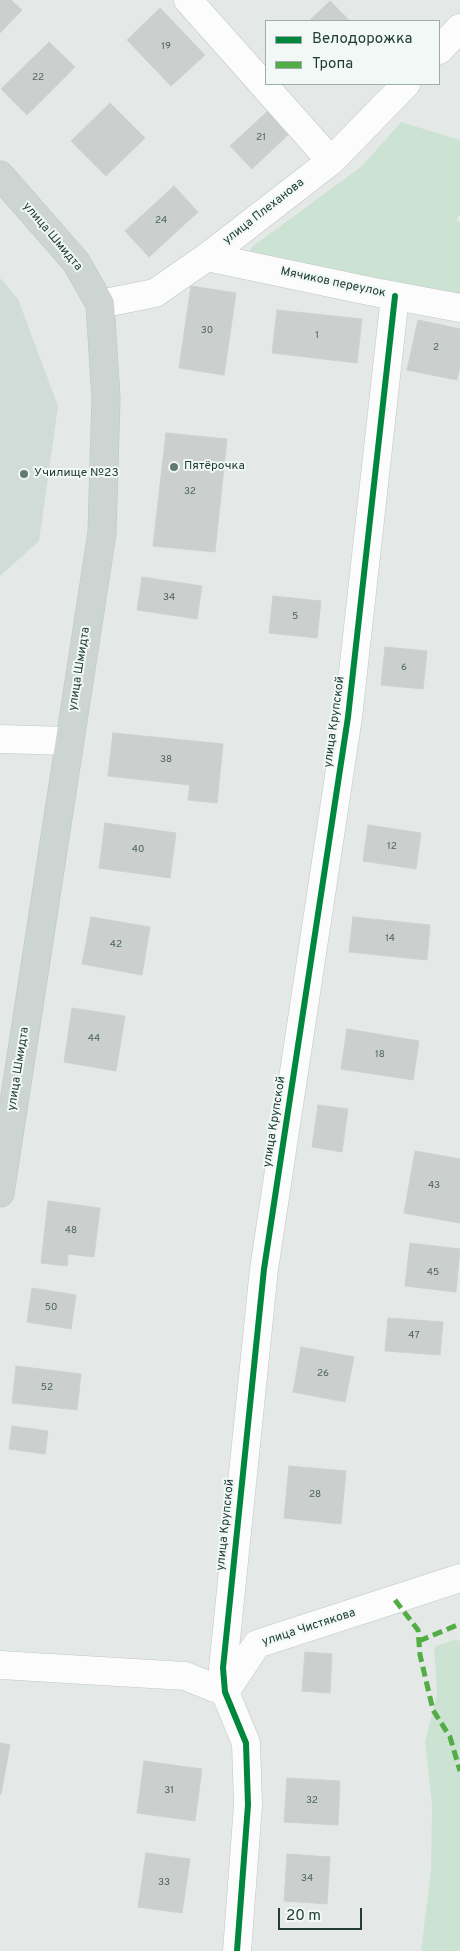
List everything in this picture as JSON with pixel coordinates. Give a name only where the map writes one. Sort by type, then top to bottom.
[{"type":"main road","name":"улица Шмидта","points":[[0,175],[76,262],[100,304],[106,398],[102,533],[0,1194]]},
{"type":"street","points":[[188,0],[331,161]]},
{"type":"street","points":[[440,49],[460,28]]},
{"type":"street","name":"улица Плеханова","points":[[100,304],[155,293],[207,257],[331,161],[405,85]]},
{"type":"street","name":"Мячиков переулок","points":[[207,257],[460,308]]},
{"type":"street","name":"улица Крупской","points":[[237,1951],[248,1805],[246,1743],[225,1692],[223,1668],[264,1268],[348,717],[395,296]]},
{"type":"street","points":[[0,739],[69,741]]},
{"type":"street","name":"улица Чистякова","points":[[225,1692],[257,1644],[460,1578]]},
{"type":"street","points":[[0,1665],[185,1676],[225,1692]]},
{"type":"shaded area","name":"Училище №23","points":[[0,278],[18,299],[58,406],[39,541],[0,576]]},
{"type":"green space","points":[[401,122],[460,140],[460,214],[457,219],[460,223],[460,295],[248,257],[252,247],[362,166]]},
{"type":"green space","points":[[456,1639],[460,1642],[460,1951],[421,1951],[431,1870],[432,1805],[425,1742],[437,1694],[434,1647]]},
{"type":"building","points":[[0,0],[11,0],[22,10],[0,33]]},
{"type":"building","points":[[330,1],[349,20],[310,20]]},
{"type":"building","points":[[160,8],[205,55],[171,86],[127,40]]},
{"type":"building","points":[[49,42],[75,67],[27,115],[1,89]]},
{"type":"building","points":[[110,103],[145,138],[106,176],[71,141]]},
{"type":"building","points":[[271,108],[292,131],[252,169],[230,146]]},
{"type":"building","points":[[174,186],[198,212],[149,257],[125,231]]},
{"type":"building","points":[[191,286],[236,293],[224,375],[179,368]]},
{"type":"building","points":[[277,310],[362,319],[357,363],[272,353]]},
{"type":"building","points":[[418,320],[460,329],[460,366],[457,380],[407,370]]},
{"type":"building","points":[[166,433],[227,439],[215,552],[153,546]]},
{"type":"building","points":[[142,577],[202,586],[197,619],[137,610]]},
{"type":"building","points":[[273,596],[321,601],[317,638],[269,633]]},
{"type":"building","points":[[385,647],[427,651],[423,689],[381,685]]},
{"type":"building","points":[[113,733],[223,744],[217,803],[188,800],[190,785],[108,776]]},
{"type":"building","points":[[105,823],[176,833],[170,878],[99,868]]},
{"type":"building","points":[[368,825],[421,833],[416,869],[363,861]]},
{"type":"building","points":[[91,917],[150,927],[142,975],[82,964]]},
{"type":"building","points":[[353,917],[430,925],[427,960],[349,952]]},
{"type":"building","points":[[72,1008],[125,1016],[116,1071],[64,1062]]},
{"type":"building","points":[[347,1029],[419,1041],[413,1080],[341,1069]]},
{"type":"building","points":[[318,1105],[348,1109],[342,1152],[312,1147]]},
{"type":"building","points":[[415,1151],[460,1159],[460,1223],[404,1213]]},
{"type":"building","points":[[48,1201],[100,1208],[94,1257],[68,1254],[67,1266],[41,1263]]},
{"type":"building","points":[[410,1243],[460,1249],[456,1292],[405,1286]]},
{"type":"building","points":[[32,1288],[76,1295],[71,1329],[27,1322]]},
{"type":"building","points":[[388,1318],[443,1322],[440,1355],[385,1351]]},
{"type":"building","points":[[301,1347],[354,1357],[345,1402],[293,1392]]},
{"type":"building","points":[[16,1366],[81,1374],[77,1410],[12,1403]]},
{"type":"building","points":[[12,1426],[48,1431],[45,1454],[9,1449]]},
{"type":"building","points":[[289,1466],[346,1471],[341,1524],[284,1518]]},
{"type":"building","points":[[305,1652],[332,1654],[330,1693],[302,1691]]},
{"type":"building","points":[[0,1743],[10,1745],[1,1794],[0,1794]]},
{"type":"building","points":[[144,1761],[202,1769],[195,1821],[137,1813]]},
{"type":"building","points":[[287,1778],[340,1781],[338,1825],[284,1822]]},
{"type":"building","points":[[146,1853],[190,1859],[182,1913],[138,1907]]},
{"type":"building","points":[[287,1854],[330,1857],[327,1904],[284,1901]]},
{"type":"marked path","points":[[395,1600],[418,1630],[420,1655],[433,1710],[450,1737],[460,1771]]},
{"type":"marked path","points":[[419,1641],[460,1624]]},
{"type":"cycle path","points":[[237,1951],[248,1805],[246,1743],[225,1692],[223,1668],[264,1269],[348,717],[395,296]]},
{"type":"place","name":"Пятёрочка","points":[[174,467]]},
{"type":"place","name":"Училище №23","points":[[24,474]]}]
